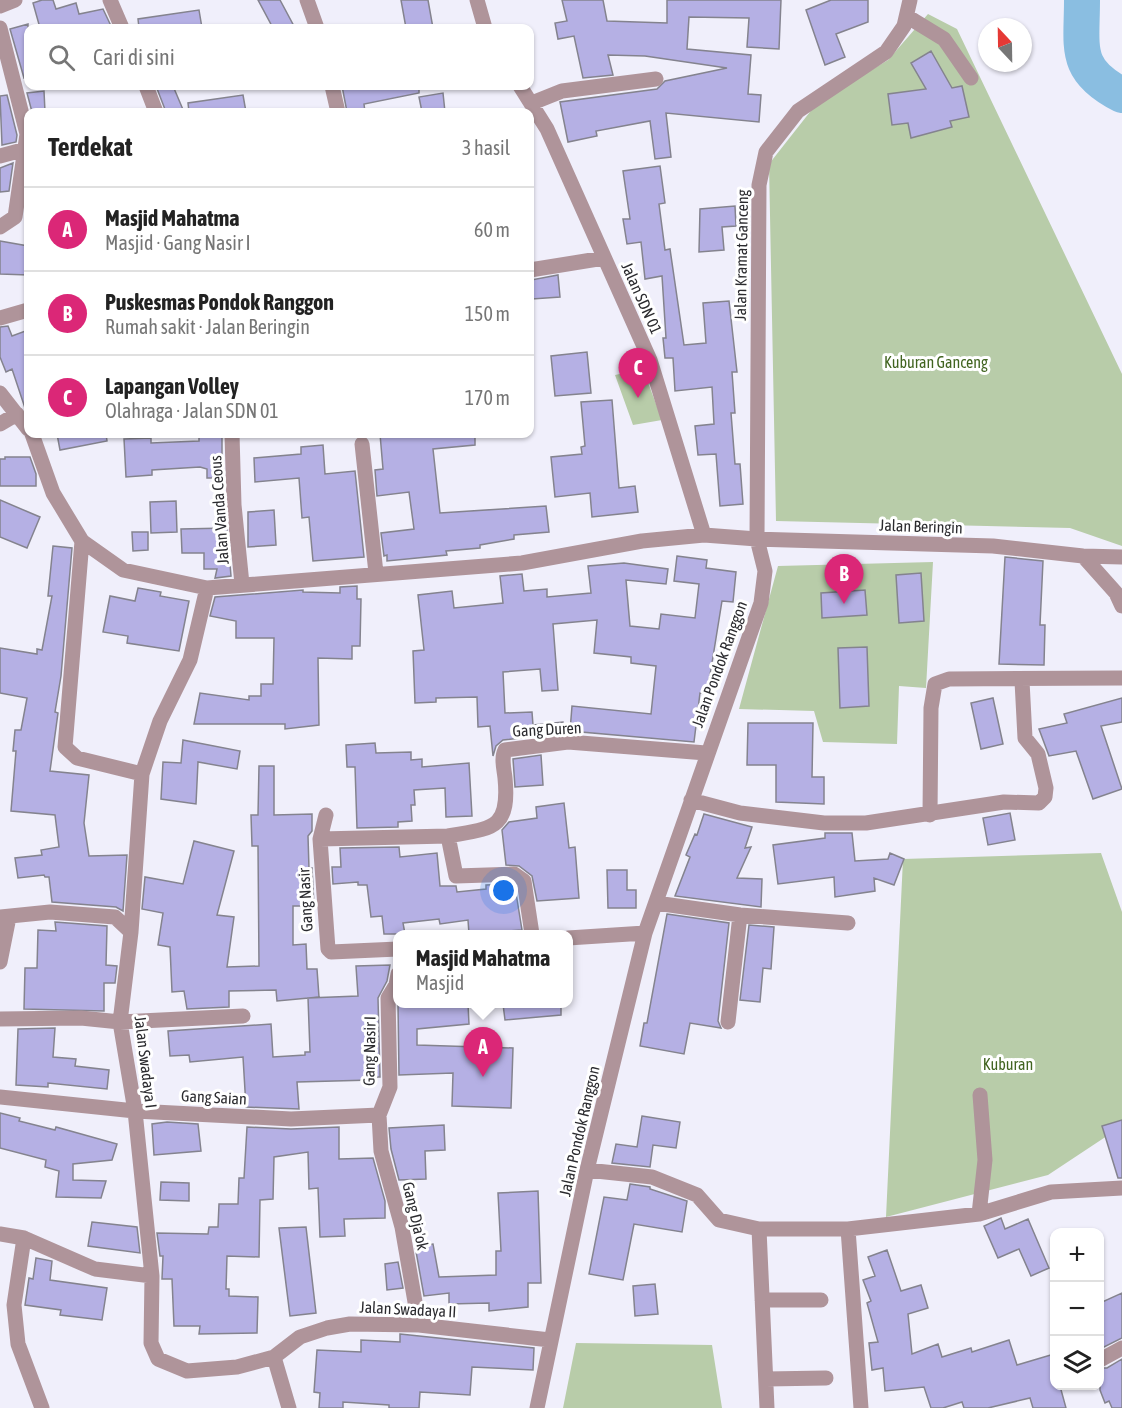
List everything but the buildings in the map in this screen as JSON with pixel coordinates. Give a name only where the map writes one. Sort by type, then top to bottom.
[{"type":"street","points":[[0,6],[4,2],[15,0]]},
{"type":"street","points":[[110,0],[120,24]]},
{"type":"street","points":[[307,0],[315,24]]},
{"type":"street","points":[[477,0],[484,24]]},
{"type":"street","name":"Jalan Kramat Ganceng","points":[[757,539],[759,185],[766,152],[798,111],[886,51],[908,17],[910,0]]},
{"type":"street","points":[[908,17],[944,39],[970,78]]},
{"type":"street","points":[[0,28],[6,71],[24,129]]},
{"type":"street","points":[[532,103],[562,91],[656,80]]},
{"type":"street","points":[[148,90],[154,108]]},
{"type":"street","points":[[333,90],[337,108]]},
{"type":"street","name":"Jalan SDN 01","points":[[523,90],[547,129],[650,360],[704,535]]},
{"type":"street","points":[[0,156],[24,141]]},
{"type":"street","points":[[0,227],[15,218],[24,190]]},
{"type":"street","points":[[534,269],[604,258]]},
{"type":"street","points":[[0,318],[24,311]]},
{"type":"street","points":[[0,393],[24,424]]},
{"type":"street","points":[[0,424],[17,414]]},
{"type":"street","points":[[33,438],[53,493],[82,541],[123,570],[207,588],[522,563],[642,541],[704,535],[757,539]]},
{"type":"street","name":"Jalan Vanda Ceous","points":[[232,438],[234,505],[242,584]]},
{"type":"street","points":[[362,444],[376,573]]},
{"type":"street","name":"Jalan Beringin","points":[[757,539],[993,546],[1083,556],[1122,557]]},
{"type":"street","name":"Jalan Pondok Ranggon","points":[[537,1408],[587,1170],[645,933],[706,753],[761,603],[765,571],[757,539]]},
{"type":"street","points":[[82,541],[65,747],[76,758],[142,774]]},
{"type":"street","points":[[1083,556],[1116,593],[1122,606]]},
{"type":"street","name":"Jalan Swadaya I","points":[[207,588],[190,660],[160,721],[142,774],[131,932],[120,1022],[135,1112],[152,1276],[151,1343],[158,1359],[187,1371],[237,1367],[274,1357]]},
{"type":"street","points":[[930,815],[931,708],[935,684],[949,679],[1022,681],[1122,678]]},
{"type":"street","points":[[691,800],[740,813],[824,823],[866,823],[1004,802],[1032,804],[1043,801],[1046,788],[1038,754],[1025,738],[1022,681]]},
{"type":"street","name":"Gang Duren","points":[[320,838],[448,836],[490,828],[508,804],[503,754],[509,747],[568,742],[706,753]]},
{"type":"street","name":"Gang Nasir","points":[[326,815],[320,838],[328,949],[332,952],[393,949]]},
{"type":"street","points":[[448,836],[456,876],[514,874],[520,876],[524,881],[531,930]]},
{"type":"street","points":[[656,903],[740,915],[848,923]]},
{"type":"street","points":[[0,962],[5,917],[50,912],[115,917],[131,932]]},
{"type":"street","points":[[728,1022],[740,915]]},
{"type":"street","points":[[573,938],[645,933]]},
{"type":"street","name":"Gang Nasir I","points":[[379,1115],[390,1087],[388,998],[393,990]]},
{"type":"street","points":[[0,1019],[81,1018],[120,1022],[243,1016]]},
{"type":"street","points":[[979,1214],[986,1160],[980,1095]]},
{"type":"street","name":"Gang Saian","points":[[0,1097],[135,1112],[291,1119],[379,1115]]},
{"type":"street","name":"Gang Dja'ok","points":[[379,1115],[381,1151],[402,1227],[419,1325]]},
{"type":"street","points":[[587,1170],[652,1177],[697,1196],[719,1220],[759,1229],[848,1229],[979,1214],[1051,1192],[1122,1188]]},
{"type":"street","points":[[759,1229],[767,1408]]},
{"type":"street","points":[[848,1229],[861,1408]]},
{"type":"street","points":[[0,1234],[24,1238],[95,1269],[152,1276]]},
{"type":"street","points":[[24,1238],[15,1315],[18,1344],[42,1408]]},
{"type":"street","points":[[762,1300],[821,1300]]},
{"type":"street","name":"Jalan Swadaya II","points":[[274,1357],[300,1337],[327,1328],[350,1324],[419,1325],[550,1340]]},
{"type":"street","points":[[1104,1358],[1122,1348]]},
{"type":"street","points":[[274,1357],[289,1408]]},
{"type":"street","points":[[766,1379],[826,1378]]},
{"type":"green space","name":"Kuburan Ganceng","points":[[928,14],[957,29],[1122,374],[1122,546],[1070,528],[776,521],[769,164],[817,103],[888,60]]},
{"type":"green space","points":[[643,369],[662,420],[633,425],[615,375]]},
{"type":"green space","points":[[933,562],[926,688],[899,686],[897,744],[823,742],[814,711],[739,709],[778,566]]},
{"type":"green space","name":"Kuburan","points":[[1101,853],[1122,912],[1122,1126],[1048,1175],[886,1217],[903,859]]},
{"type":"green space","points":[[576,1343],[712,1345],[722,1408],[563,1408]]},
{"type":"waterway","points":[[1082,0],[1082,45],[1088,67],[1106,86],[1122,95]]},
{"type":"place","name":"Lapangan Volley","points":[[638,398]]},
{"type":"place","name":"Puskesmas Pondok Ranggon","points":[[844,604]]},
{"type":"place","name":"Masjid Mahatma","points":[[483,1077]]}]
